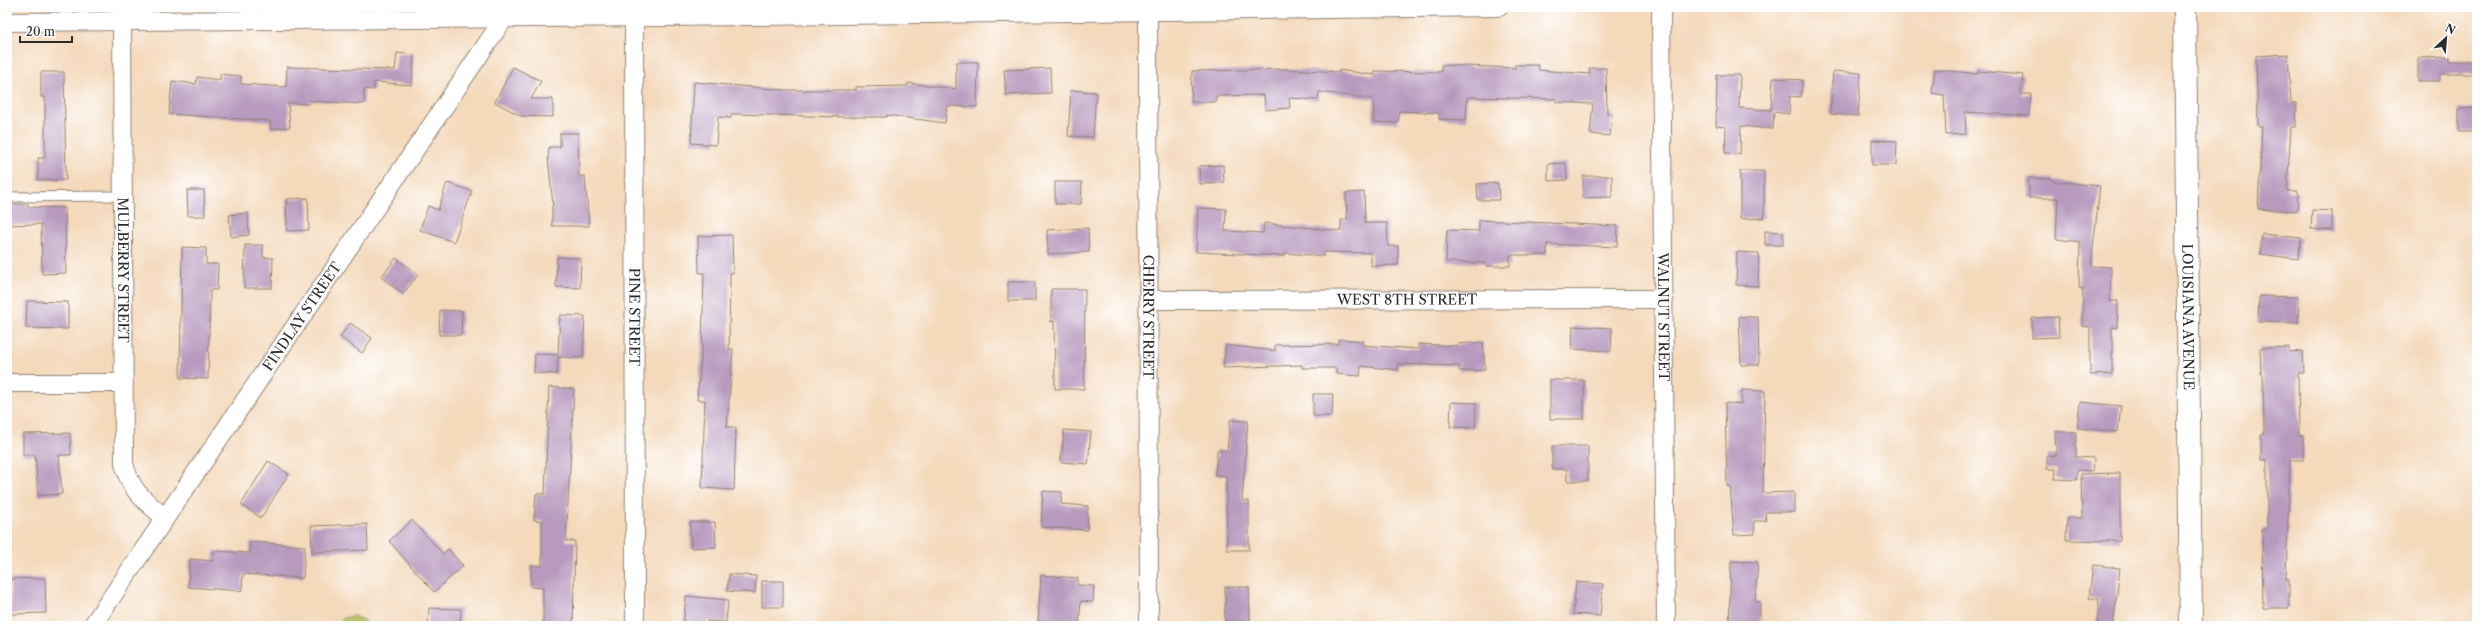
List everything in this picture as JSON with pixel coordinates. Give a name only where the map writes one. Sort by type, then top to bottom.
[{"type":"main road","name":"LOUISIANA AVENUE","points":[[2185,7],[2191,626]]},
{"type":"street","points":[[7,22],[122,14],[1148,10],[1499,7]]},
{"type":"street","name":"WALNUT STREET","points":[[1661,7],[1666,626]]},
{"type":"street","name":"CHERRY STREET","points":[[1148,10],[1150,300],[1149,626]]},
{"type":"street","name":"FINDLAY STREET","points":[[99,624],[165,518],[508,12]]},
{"type":"street","name":"PINE STREET","points":[[634,12],[635,626]]},
{"type":"street","name":"MULBERRY STREET","points":[[122,14],[124,463],[127,478],[135,491],[165,518]]},
{"type":"street","name":"WEST 8TH STREET","points":[[1150,300],[1664,299]]},
{"type":"street","points":[[7,382],[124,383]]},
{"type":"lane","points":[[7,197],[123,196]]},
{"type":"green space","points":[[354,616],[364,621],[368,626],[335,626],[343,618]]},
{"type":"building","points":[[397,53],[414,55],[412,85],[374,82],[374,90],[364,89],[364,104],[310,101],[309,104],[288,103],[290,127],[270,129],[270,121],[169,114],[172,81],[196,84],[197,77],[220,80],[220,74],[241,76],[241,84],[286,87],[287,67],[395,70]]},
{"type":"building","points":[[2288,54],[2291,103],[2297,103],[2296,127],[2291,127],[2287,191],[2298,191],[2297,211],[2258,209],[2262,126],[2258,126],[2256,56]]},
{"type":"building","points":[[2450,57],[2450,61],[2477,61],[2477,74],[2440,74],[2440,81],[2418,81],[2418,58]]},
{"type":"building","points":[[956,62],[978,62],[977,107],[947,106],[945,123],[886,115],[887,117],[844,117],[732,114],[731,118],[718,117],[716,145],[691,143],[694,82],[785,90],[856,90],[856,87],[907,86],[908,83],[956,89]]},
{"type":"building","points":[[1441,65],[1515,68],[1515,65],[1538,65],[1539,70],[1590,74],[1589,68],[1606,68],[1607,114],[1612,114],[1610,136],[1590,134],[1593,104],[1556,102],[1556,99],[1467,97],[1466,120],[1439,119],[1439,113],[1399,111],[1398,123],[1373,122],[1374,99],[1319,92],[1318,100],[1289,98],[1290,108],[1265,110],[1264,95],[1216,96],[1216,102],[1191,102],[1192,71],[1288,69],[1339,72],[1339,70],[1374,75],[1375,71],[1441,72]]},
{"type":"building","points":[[513,67],[541,81],[531,99],[553,99],[553,117],[521,116],[495,102]]},
{"type":"building","points":[[1050,68],[1051,93],[1006,95],[1004,70]]},
{"type":"building","points":[[1935,69],[1978,74],[1978,71],[2023,75],[2021,94],[2031,94],[2029,116],[1965,112],[1966,134],[1946,135],[1944,95],[1932,93]]},
{"type":"building","points":[[1833,71],[1861,73],[1858,116],[1830,114]]},
{"type":"building","points":[[41,72],[64,72],[66,180],[38,180],[38,158],[45,158],[45,97],[41,97]]},
{"type":"building","points":[[1717,75],[1740,75],[1739,108],[1771,110],[1773,78],[1802,80],[1801,97],[1790,96],[1789,114],[1774,112],[1773,129],[1741,126],[1740,154],[1725,153],[1726,127],[1716,126]]},
{"type":"building","points":[[1071,90],[1096,92],[1093,137],[1068,136]]},
{"type":"building","points":[[2477,108],[2477,132],[2459,132],[2459,109]]},
{"type":"building","points":[[560,133],[578,133],[579,176],[585,176],[589,226],[552,226],[553,205],[548,158],[549,147],[560,147]]},
{"type":"building","points":[[1872,140],[1897,141],[1896,165],[1872,165]]},
{"type":"building","points":[[1566,163],[1567,180],[1548,181],[1548,164]]},
{"type":"building","points":[[1223,165],[1224,183],[1200,184],[1199,166]]},
{"type":"building","points":[[1740,171],[1764,171],[1764,218],[1740,219]]},
{"type":"building","points":[[1583,176],[1612,176],[1612,197],[1583,198]]},
{"type":"building","points":[[2029,178],[2053,179],[2053,181],[2100,186],[2091,266],[2111,267],[2110,301],[2118,301],[2117,328],[2112,327],[2112,374],[2090,375],[2090,327],[2082,326],[2083,289],[2079,288],[2080,242],[2056,239],[2058,198],[2029,198]]},
{"type":"building","points":[[1055,182],[1082,182],[1081,204],[1055,204]]},
{"type":"building","points":[[447,183],[472,191],[454,242],[420,230],[428,206],[438,210]]},
{"type":"building","points":[[1498,183],[1499,200],[1478,200],[1477,184]]},
{"type":"building","points":[[187,190],[204,190],[205,216],[188,216]]},
{"type":"building","points":[[1364,192],[1365,223],[1387,223],[1388,246],[1398,246],[1398,265],[1371,266],[1371,253],[1324,252],[1324,256],[1285,253],[1285,256],[1196,252],[1198,208],[1226,209],[1225,231],[1263,233],[1264,223],[1341,231],[1341,220],[1347,220],[1346,193]]},
{"type":"building","points":[[308,198],[309,230],[287,231],[286,199]]},
{"type":"building","points":[[7,204],[28,204],[28,207],[65,208],[66,273],[42,274],[41,224],[7,225]]},
{"type":"building","points":[[2312,210],[2332,211],[2332,230],[2311,229]]},
{"type":"building","points":[[248,213],[249,235],[231,237],[229,215]]},
{"type":"building","points":[[1479,220],[1618,226],[1617,247],[1547,244],[1547,255],[1510,255],[1510,266],[1486,266],[1486,263],[1446,262],[1447,230],[1479,231]]},
{"type":"building","points":[[1088,228],[1089,252],[1048,254],[1047,230]]},
{"type":"building","points":[[1765,231],[1783,232],[1783,245],[1765,245]]},
{"type":"building","points":[[2262,234],[2301,238],[2298,259],[2260,254]]},
{"type":"building","points":[[732,235],[733,273],[730,273],[729,349],[733,349],[727,427],[736,427],[734,490],[702,488],[705,400],[697,400],[702,347],[704,273],[699,273],[698,236]]},
{"type":"building","points":[[245,245],[263,245],[263,257],[273,258],[272,288],[244,288]]},
{"type":"building","points":[[182,247],[206,248],[206,264],[218,264],[217,290],[210,290],[208,379],[180,378]]},
{"type":"building","points":[[1737,252],[1759,253],[1758,286],[1736,285]]},
{"type":"building","points":[[557,257],[581,258],[580,288],[556,287]]},
{"type":"building","points":[[396,258],[418,275],[403,294],[381,277]]},
{"type":"building","points":[[1008,282],[1035,282],[1035,301],[1008,301]]},
{"type":"building","points":[[1051,289],[1085,289],[1084,389],[1055,389],[1054,321],[1051,322]]},
{"type":"building","points":[[2259,296],[2299,297],[2298,323],[2258,322]]},
{"type":"building","points":[[27,301],[68,302],[68,329],[26,328]]},
{"type":"building","points":[[440,310],[462,311],[461,335],[439,335]]},
{"type":"building","points":[[560,315],[585,316],[583,358],[558,357],[557,374],[534,373],[535,354],[558,355]]},
{"type":"building","points":[[1739,317],[1758,317],[1759,365],[1741,365]]},
{"type":"building","points":[[2058,317],[2059,337],[2032,338],[2032,318]]},
{"type":"building","points":[[350,323],[372,338],[362,353],[340,337]]},
{"type":"building","points":[[1573,326],[1612,328],[1611,351],[1572,349]]},
{"type":"building","points":[[1339,339],[1363,341],[1362,345],[1418,349],[1418,344],[1457,346],[1457,344],[1483,342],[1485,370],[1459,371],[1459,366],[1398,364],[1398,370],[1361,366],[1360,376],[1336,374],[1336,368],[1302,368],[1302,365],[1223,368],[1226,345],[1275,351],[1275,345],[1338,344]]},
{"type":"building","points":[[2289,347],[2289,352],[2303,351],[2304,373],[2298,373],[2299,435],[2303,435],[2303,460],[2290,460],[2286,579],[2289,579],[2289,608],[2263,608],[2262,529],[2267,529],[2267,460],[2261,460],[2261,435],[2264,435],[2263,374],[2261,374],[2260,348]]},
{"type":"building","points":[[1550,380],[1584,380],[1584,419],[1550,419]]},
{"type":"building","points":[[549,387],[574,389],[566,541],[575,541],[573,626],[543,626],[543,588],[531,587],[531,565],[542,566],[542,521],[534,520],[536,494],[545,494]]},
{"type":"building","points":[[1742,390],[1765,391],[1763,493],[1794,492],[1794,512],[1765,512],[1766,521],[1754,521],[1755,534],[1734,535],[1730,486],[1727,486],[1725,403],[1741,404]]},
{"type":"building","points":[[1313,394],[1333,394],[1332,416],[1313,416]]},
{"type":"building","points":[[1451,402],[1476,403],[1475,428],[1450,427]]},
{"type":"building","points":[[2080,402],[2121,406],[2118,432],[2077,428]]},
{"type":"building","points":[[1230,420],[1248,421],[1242,501],[1249,501],[1249,550],[1227,550],[1226,476],[1215,475],[1217,450],[1227,451]]},
{"type":"building","points":[[1064,430],[1091,432],[1088,464],[1061,462]]},
{"type":"building","points":[[2055,432],[2076,432],[2076,457],[2094,458],[2093,471],[2077,470],[2077,480],[2055,479],[2056,469],[2047,469],[2047,455],[2056,456]]},
{"type":"building","points":[[70,433],[71,455],[59,455],[62,494],[38,496],[35,455],[23,455],[23,434]]},
{"type":"building","points":[[1552,446],[1588,446],[1588,481],[1567,481],[1567,469],[1552,469]]},
{"type":"building","points":[[268,461],[289,474],[261,518],[241,505]]},
{"type":"building","points":[[2120,473],[2120,541],[2066,540],[2067,518],[2082,518],[2081,474]]},
{"type":"building","points":[[1043,491],[1062,492],[1061,504],[1088,506],[1087,530],[1041,527]]},
{"type":"building","points":[[412,520],[443,554],[448,549],[463,566],[434,592],[389,541]]},
{"type":"building","points":[[690,522],[715,522],[716,547],[691,548]]},
{"type":"building","points":[[367,524],[368,550],[312,552],[311,526]]},
{"type":"building","points":[[250,542],[305,546],[303,578],[243,574],[242,591],[188,587],[190,559],[213,561],[214,551],[250,553]]},
{"type":"building","points":[[1731,561],[1758,562],[1755,602],[1760,602],[1760,626],[1729,626]]},
{"type":"building","points":[[2093,565],[2120,568],[2113,626],[2097,626],[2099,599],[2089,598]]},
{"type":"building","points":[[729,574],[756,576],[755,593],[727,591]]},
{"type":"building","points":[[1041,575],[1078,578],[1077,585],[1094,586],[1093,602],[1081,601],[1079,626],[1048,626],[1049,622],[1038,621]]},
{"type":"building","points":[[45,578],[46,613],[11,614],[10,579]]},
{"type":"building","points":[[762,581],[783,581],[783,607],[762,607]]},
{"type":"building","points":[[1576,582],[1603,584],[1600,616],[1573,614]]},
{"type":"building","points":[[1225,587],[1249,587],[1250,621],[1225,621]]},
{"type":"building","points":[[686,596],[728,600],[726,622],[707,621],[707,626],[683,626]]},
{"type":"building","points":[[429,608],[461,609],[460,626],[428,626]]}]
